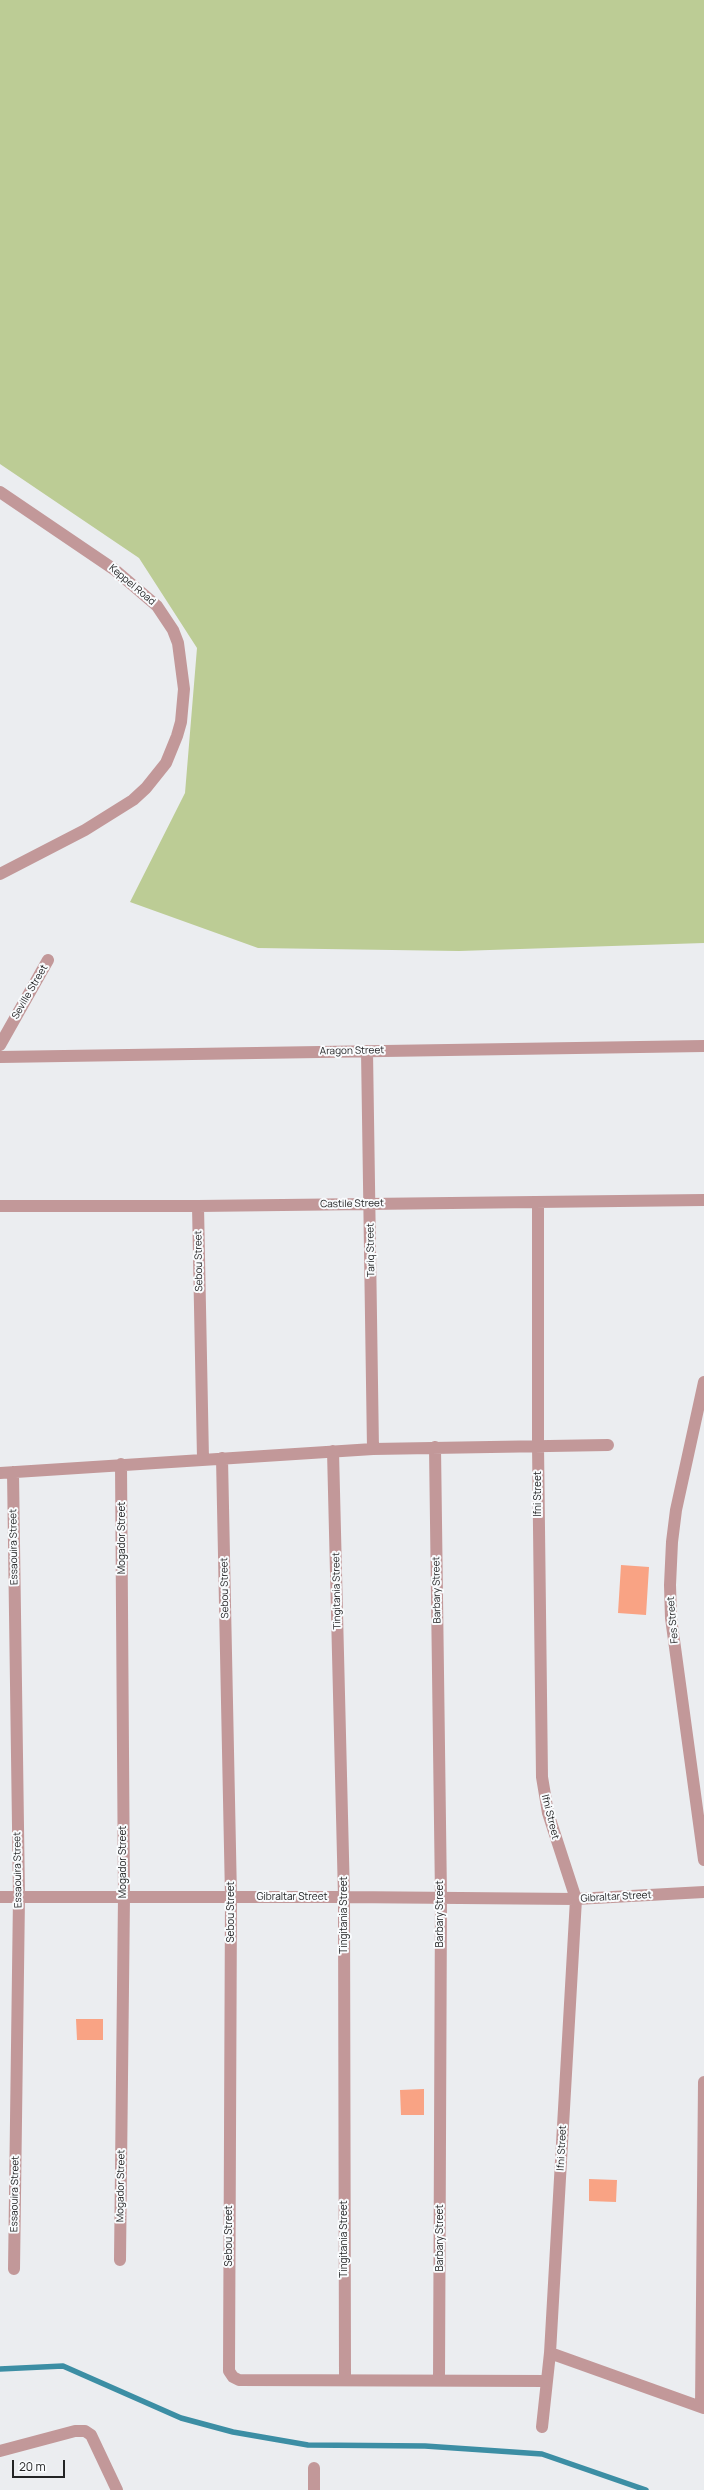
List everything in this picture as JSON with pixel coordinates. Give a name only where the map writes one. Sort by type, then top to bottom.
[{"type":"street","name":"Keppel Road","points":[[0,492],[115,570],[157,606],[173,630],[178,643],[184,689],[181,722],[177,736],[166,763],[146,788],[133,800],[85,830],[0,874]]},
{"type":"street","name":"Seville Street","points":[[0,1044],[48,960]]},
{"type":"street","name":"Aragon Street","points":[[0,1057],[704,1046]]},
{"type":"street","name":"Tariq Street","points":[[367,1051],[371,1204],[373,1449]]},
{"type":"street","name":"Castile Street","points":[[0,1206],[198,1206],[704,1200]]},
{"type":"street","name":"Ifni Street","points":[[538,1202],[538,1445],[542,1777],[548,1813],[576,1900],[550,2354],[542,2427]]},
{"type":"street","name":"Sebou Street","points":[[198,1206],[203,1459]]},
{"type":"street","name":"Fes Street","points":[[704,1382],[674,1526],[670,1585],[671,1618],[704,1860]]},
{"type":"street","points":[[0,1473],[121,1464],[373,1449],[608,1445]]},
{"type":"street","name":"Barbary Street","points":[[435,1447],[441,1897],[439,2380]]},
{"type":"street","name":"Tingitania Street","points":[[333,1451],[344,1897],[344,2379]]},
{"type":"street","name":"Sebou Street","points":[[222,1458],[231,1897],[228,2366],[230,2375],[239,2380],[344,2379]]},
{"type":"street","name":"Mogador Street","points":[[120,2260],[124,1896],[121,1464]]},
{"type":"street","name":"Essaouira Street","points":[[12,1472],[19,1897],[14,2269]]},
{"type":"street","name":"Gibraltar Street","points":[[0,1897],[441,1897],[576,1900],[704,1892]]},
{"type":"street","points":[[550,2354],[702,2407],[704,2082]]},
{"type":"street","points":[[344,2379],[547,2381]]},
{"type":"street","points":[[0,2451],[75,2431],[85,2431],[91,2435],[117,2490]]},
{"type":"street","points":[[314,2468],[314,2490]]},
{"type":"green space","points":[[0,0],[704,0],[704,943],[459,951],[258,948],[130,902],[185,793],[197,648],[139,558],[0,464]]},
{"type":"building","points":[[621,1565],[649,1567],[646,1615],[618,1613]]},
{"type":"building","points":[[76,2019],[103,2019],[103,2040],[77,2040]]},
{"type":"building","points":[[424,2089],[424,2115],[401,2115],[400,2090]]},
{"type":"building","points":[[589,2179],[617,2180],[616,2202],[589,2201]]},
{"type":"waterway","points":[[0,2369],[63,2366],[181,2418],[233,2432],[308,2445],[425,2446],[542,2454],[646,2490]]}]
